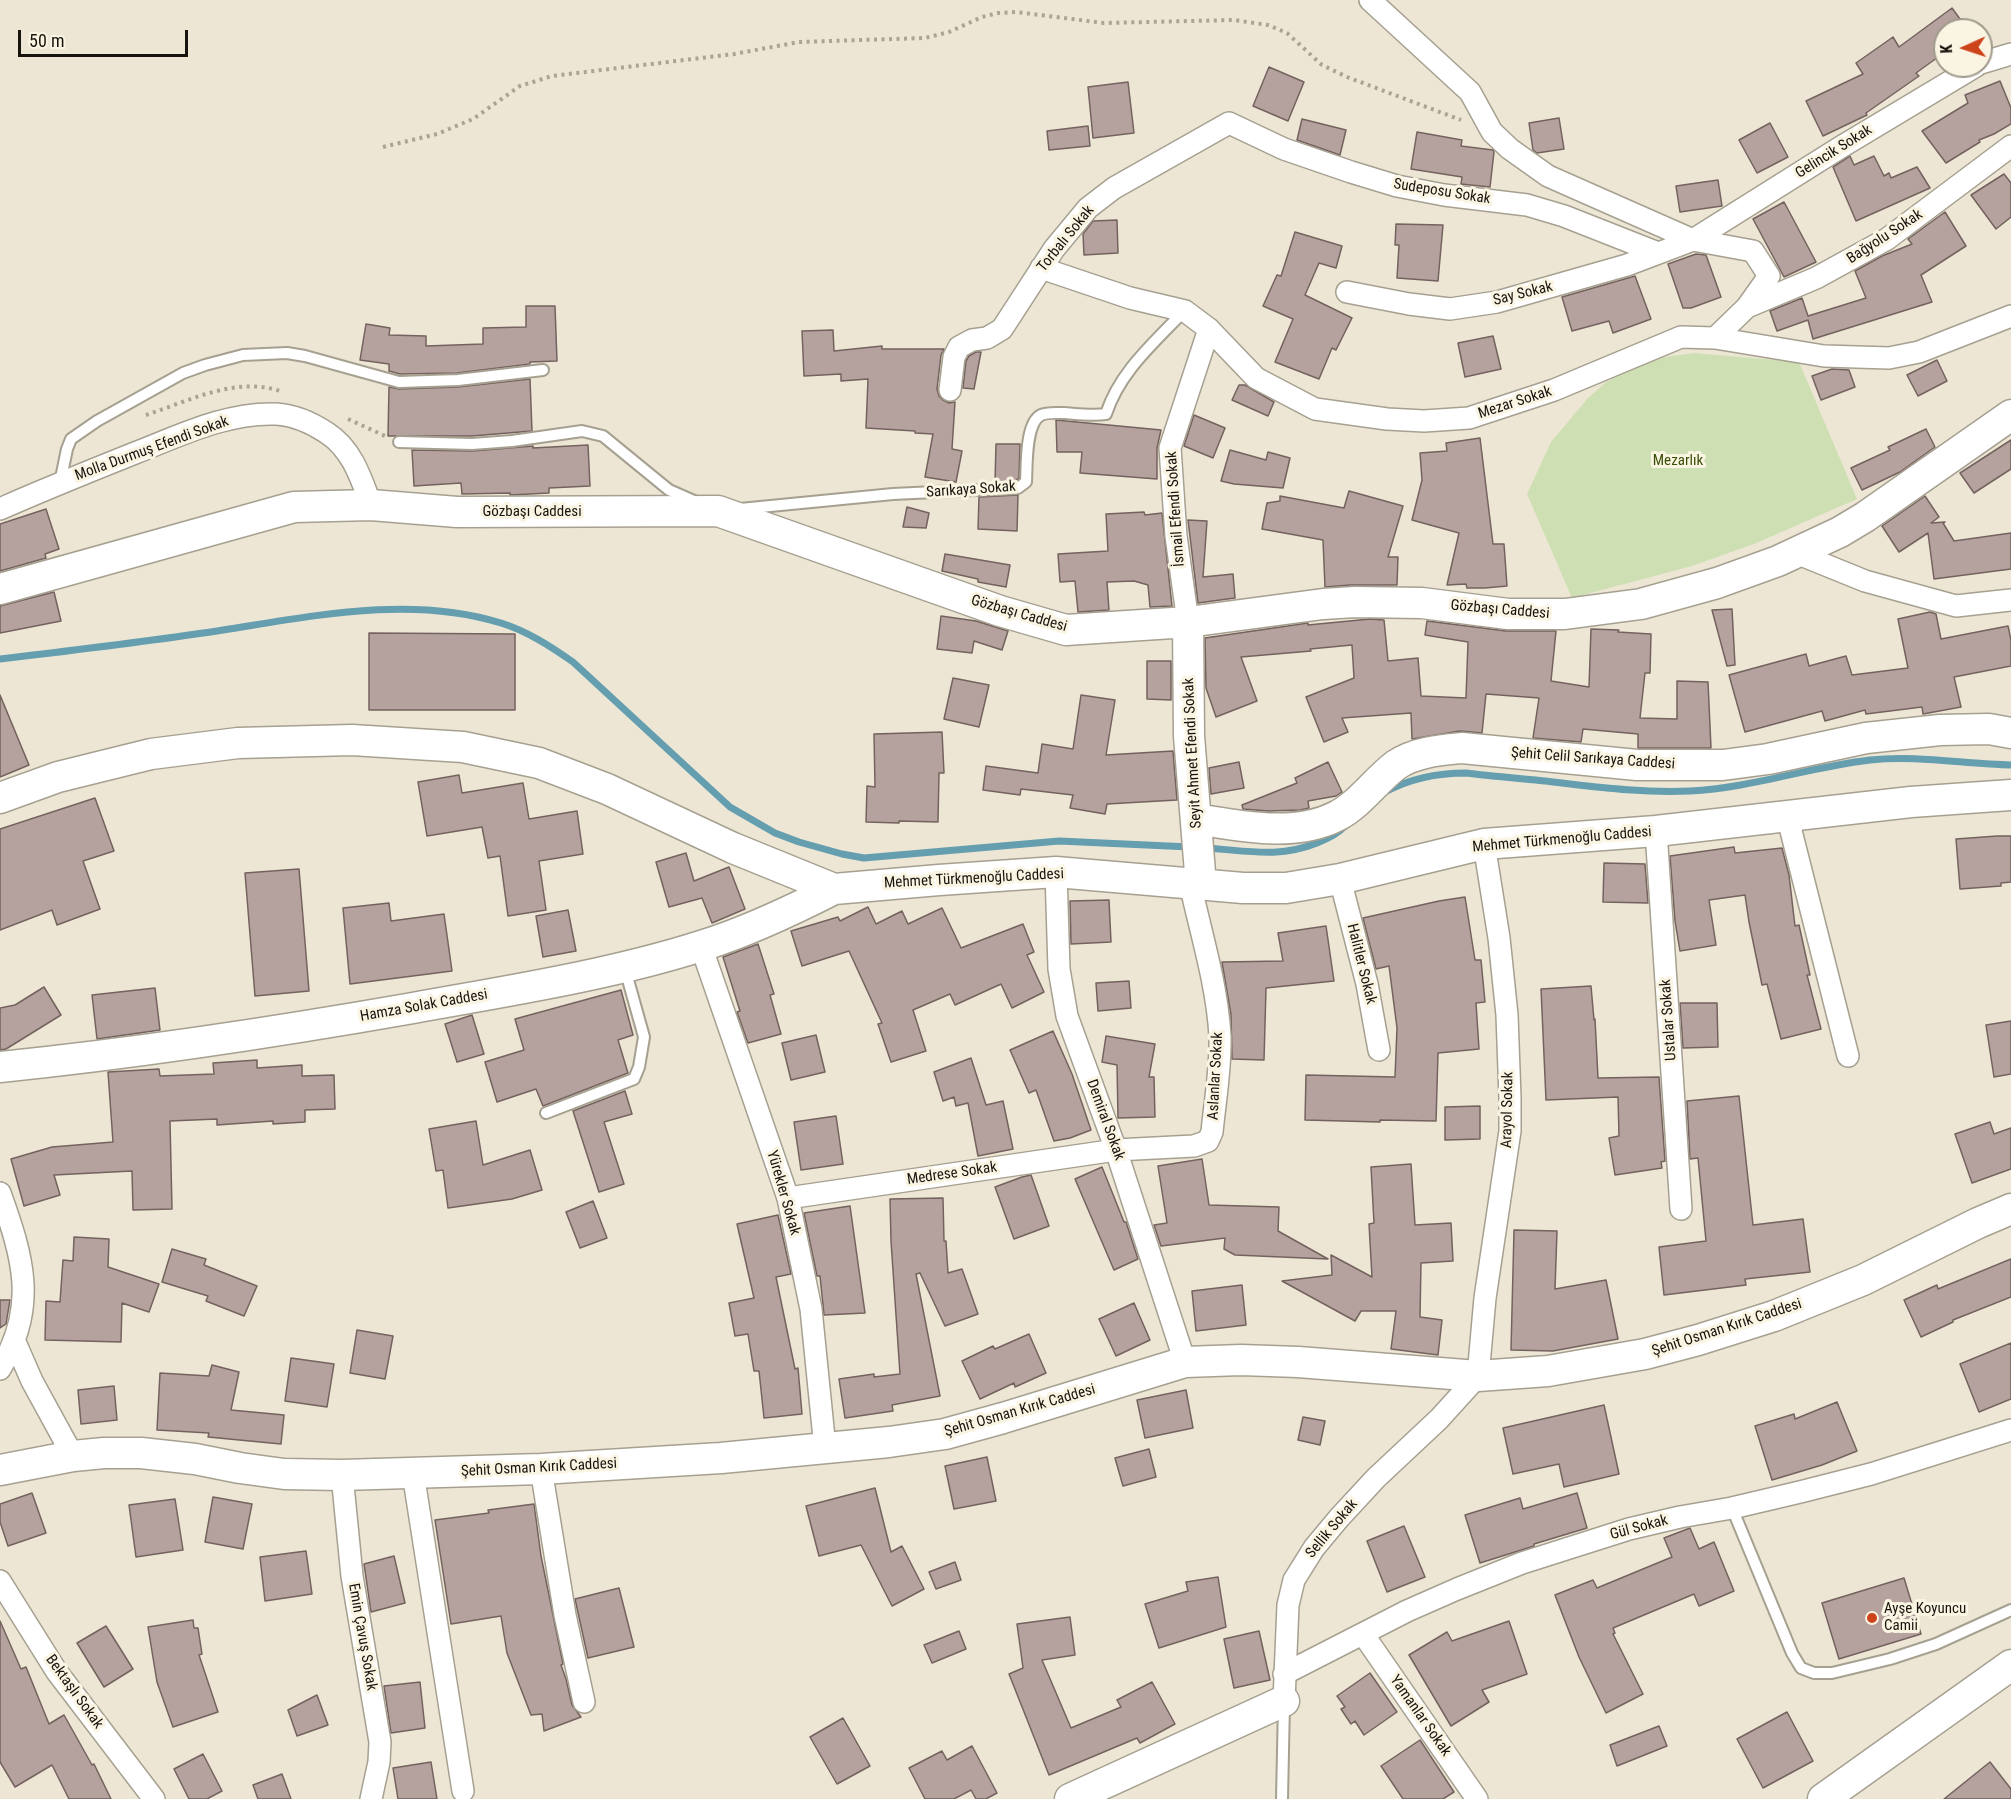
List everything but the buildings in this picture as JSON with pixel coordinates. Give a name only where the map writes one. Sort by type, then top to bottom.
[{"type":"street","points":[[1370,0],[1470,92],[1492,132],[1510,149],[1548,176],[1694,240],[1753,251],[1769,276],[1747,307],[1715,338]]},
{"type":"street","points":[[1993,59],[2011,54]]},
{"type":"street","name":"Gelincik Sokak","points":[[1694,240],[1956,78]]},
{"type":"street","name":"Sudeposu Sokak","points":[[1229,123],[1284,149],[1360,175],[1397,186],[1444,195],[1527,205],[1564,216],[1658,254]]},
{"type":"street","name":"Torbalı Sokak","points":[[950,390],[954,357],[959,346],[972,340],[987,338],[1002,329],[1041,268],[1088,208],[1114,188],[1229,123]]},
{"type":"street","name":"Bağyolu Sokak","points":[[1747,307],[1816,278],[1887,239],[2011,146]]},
{"type":"street","name":"Say Sokak","points":[[1347,292],[1431,308],[1470,307],[1548,288],[1627,265],[1694,240]]},
{"type":"street","name":"Mezar Sokak","points":[[1041,268],[1130,297],[1185,311],[1209,329],[1256,378],[1315,409],[1387,419],[1424,421],[1469,418],[1501,408],[1554,390],[1681,337],[1715,338],[1824,356],[1888,358],[1919,352],[2011,316]]},
{"type":"street","name":"İsmail Efendi Sokak","points":[[1188,622],[1176,536],[1170,448],[1209,329]]},
{"type":"street","name":"Molla Durmuş Efendi Sokak","points":[[0,508],[174,438],[229,419],[260,414],[279,414],[307,422],[328,434],[345,450],[357,467],[371,505]]},
{"type":"street","name":"Gözbaşı Caddesi","points":[[0,589],[294,507],[371,505],[457,512],[718,511],[1000,611],[1066,630],[1188,622],[1354,602],[1422,603],[1508,614],[1565,614],[1641,604],[1727,579],[1796,553],[1865,517],[2011,415]]},
{"type":"street","points":[[1796,553],[1865,581],[1956,606],[2011,600]]},
{"type":"street","name":"Seyit Ahmet Efendi Sokak","points":[[1188,622],[1189,736],[1197,826],[1196,877]]},
{"type":"street","name":"Şehit Celil Sarıkaya Caddesi","points":[[1197,826],[1270,829],[1324,821],[1348,809],[1396,765],[1408,758],[1447,749],[1462,748],[1637,765],[1723,765],[1768,759],[1877,736],[1968,729],[1989,729],[2011,733]]},
{"type":"street","name":"Mehmet Türkmenoğlu Caddesi","points":[[0,798],[58,777],[151,754],[238,743],[352,740],[463,747],[539,763],[607,789],[733,848],[834,889],[1056,873],[1196,877],[1243,888],[1286,888],[1340,879],[1484,844],[1656,831],[1911,802],[2011,795]]},
{"type":"street","points":[[1787,815],[1848,1056]]},
{"type":"street","name":"Ustalar Sokak","points":[[1656,831],[1682,1209]]},
{"type":"street","name":"Arayol Sokak","points":[[1478,1376],[1485,1298],[1510,1131],[1506,1004],[1499,938],[1484,844]]},
{"type":"street","name":"Demiral Sokak","points":[[1056,873],[1059,969],[1067,1016],[1116,1150],[1185,1362]]},
{"type":"street","name":"Aslanlar Sokak","points":[[1116,1150],[1194,1146],[1208,1142],[1212,1132],[1220,1037],[1196,877]]},
{"type":"street","name":"Halitler Sokak","points":[[1340,879],[1367,984],[1379,1050]]},
{"type":"street","name":"Hamza Solak Caddesi","points":[[0,1067],[100,1057],[354,1018],[549,983],[701,946],[747,930],[834,889]]},
{"type":"street","name":"Yürekler Sokak","points":[[701,946],[788,1198],[811,1309],[825,1448]]},
{"type":"street","name":"Medrese Sokak","points":[[788,1198],[1116,1150]]},
{"type":"street","points":[[0,1193],[11,1225],[22,1275],[24,1296],[21,1322],[15,1342],[0,1369]]},
{"type":"street","name":"Şehit Osman Kırık Caddesi","points":[[0,1470],[73,1456],[104,1453],[141,1453],[195,1458],[240,1468],[284,1474],[342,1475],[541,1469],[721,1458],[889,1442],[945,1434],[1185,1362],[1241,1360],[1298,1362],[1478,1376],[1548,1371],[1645,1354],[1774,1316],[1863,1280],[2011,1209]]},
{"type":"street","points":[[15,1342],[32,1381],[73,1456]]},
{"type":"street","name":"Sellik Sokak","points":[[1284,1688],[1288,1605],[1294,1580],[1314,1548],[1376,1478],[1439,1419],[1478,1376]]},
{"type":"street","name":"Gül Sokak","points":[[1284,1688],[1363,1634],[1457,1589],[1522,1563],[1629,1529],[1732,1508],[1871,1474],[2011,1430]]},
{"type":"street","points":[[541,1469],[565,1615],[584,1702]]},
{"type":"street","points":[[413,1473],[464,1791]]},
{"type":"street","name":"Emin Çavuş Sokak","points":[[342,1475],[351,1576],[380,1742],[380,1762],[371,1799]]},
{"type":"street","name":"Bektaşlı Sokak","points":[[0,1581],[57,1672],[154,1799]]},
{"type":"street","name":"Yamanlar Sokak","points":[[1363,1634],[1477,1799]]},
{"type":"street","points":[[1824,1799],[2011,1665]]},
{"type":"street","points":[[1070,1799],[1284,1688]]},
{"type":"lane","name":"Sarıkaya Sokak","points":[[718,511],[893,494],[1018,488],[1026,482],[1028,446],[1035,419],[1042,414],[1106,414],[1127,371],[1185,311]]},
{"type":"lane","points":[[60,483],[71,440],[88,427],[183,373],[205,364],[243,355],[268,352],[305,356],[399,382],[458,380],[543,370]]},
{"type":"lane","points":[[399,442],[472,444],[582,431],[603,436],[669,490],[718,511]]},
{"type":"lane","points":[[546,1113],[634,1079],[639,1066],[644,1037],[624,966]]},
{"type":"lane","points":[[1732,1508],[1792,1653],[1801,1668],[1814,1673],[1832,1673],[1890,1659],[1936,1644],[2011,1610]]},
{"type":"lane","name":"Sellik Sokak","points":[[1282,1799],[1284,1688]]},
{"type":"path","points":[[383,147],[437,134],[473,119],[520,86],[552,76],[734,54],[799,42],[926,38],[949,32],[982,17],[1016,12],[1104,23],[1234,20],[1268,25],[1287,33],[1322,65],[1347,77],[1492,132]]},
{"type":"green space","name":"Mezarlık","points":[[1694,353],[1799,362],[1857,499],[1754,544],[1692,566],[1572,598],[1527,494],[1551,442],[1588,398],[1606,382],[1641,365],[1665,357]]},
{"type":"waterway","points":[[0,659],[352,612],[390,609],[465,614],[520,630],[573,662],[730,807],[775,833],[799,842],[864,858],[1059,841],[1190,847]]},
{"type":"waterway","points":[[1385,792],[1414,780],[1455,773],[1626,790],[1690,791],[1735,786],[1870,760],[1923,759],[2011,765]]},
{"type":"waterway","points":[[1204,848],[1261,852],[1288,851],[1325,840],[1345,826]]},
{"type":"place","name":"Ayşe Koyuncu Camii","points":[[1872,1618]]}]
